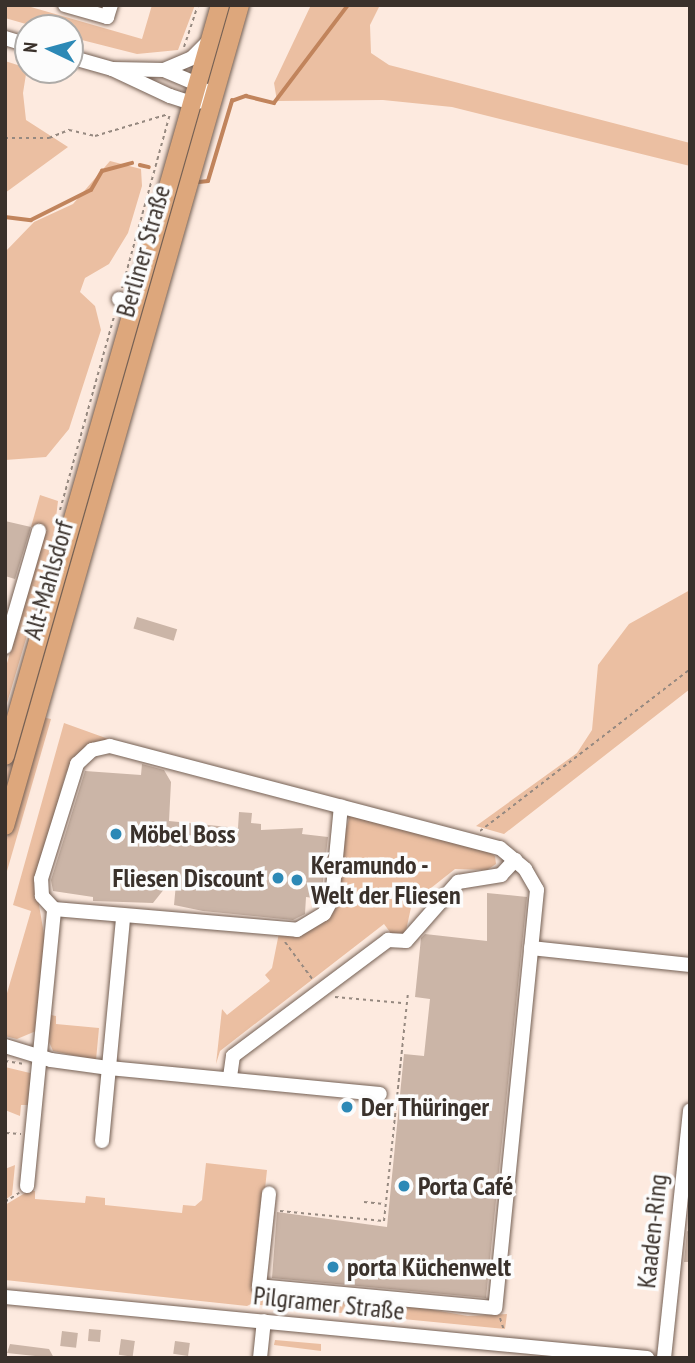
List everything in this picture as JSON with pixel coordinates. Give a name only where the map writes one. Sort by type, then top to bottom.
[{"type":"main road","name":"Berliner Straße","points":[[68,510],[127,302],[192,103],[220,5]]},
{"type":"main road","name":"Berliner Straße","points":[[95,510],[240,5]]},
{"type":"main road","name":"Alt-Mahlsdorf","points":[[5,756],[68,510]]},
{"type":"main road","name":"Alt-Mahlsdorf","points":[[5,826],[95,510]]},
{"type":"street","points":[[65,5],[107,17],[111,5]]},
{"type":"street","points":[[164,70],[192,58],[210,40]]},
{"type":"street","points":[[84,61],[112,69],[140,85],[192,103],[214,99]]},
{"type":"street","points":[[112,69],[164,70],[197,84],[214,99]]},
{"type":"street","points":[[5,647],[39,531]]},
{"type":"street","points":[[5,588],[21,593]]},
{"type":"street","points":[[269,1194],[259,1286],[495,1308],[537,890],[515,860],[500,848],[475,841],[341,806],[110,746],[92,750],[77,764],[41,878],[42,896],[54,909],[272,931],[298,930],[314,922],[332,899],[341,806]]},
{"type":"street","points":[[230,1077],[233,1056],[388,940],[406,941],[458,882],[501,875],[515,860]]},
{"type":"street","points":[[27,1186],[54,909]]},
{"type":"street","points":[[102,1141],[123,917]]},
{"type":"street","points":[[531,948],[690,965]]},
{"type":"street","points":[[5,1046],[40,1056],[109,1068],[230,1077],[380,1094]]},
{"type":"street","name":"Kaaden-Ring","points":[[664,1358],[690,1110]]},
{"type":"street","name":"Pilgramer Straße","points":[[5,1297],[264,1321],[517,1352],[647,1358]]},
{"type":"street","points":[[260,1358],[264,1321]]},
{"type":"path","points":[[183,50],[198,5]]},
{"type":"path","points":[[5,138],[49,138],[69,130],[95,136],[170,114],[127,302],[68,510]]},
{"type":"path","points":[[475,841],[486,824],[690,669]]},
{"type":"path","points":[[275,1210],[384,1221],[408,991]]},
{"type":"path","points":[[5,1061],[23,1065]]},
{"type":"path","points":[[5,1202],[27,1186]]},
{"type":"path","points":[[364,1202],[386,1204]]},
{"type":"shaded area","points":[[5,5],[24,5],[55,14],[14,14],[14,21],[5,18]]},
{"type":"shaded area","points":[[152,5],[195,5],[178,50],[137,54],[84,41],[84,22],[142,39]]},
{"type":"shaded area","points":[[311,5],[380,5],[370,25],[371,53],[389,65],[690,143],[690,166],[452,107],[383,100],[277,101],[274,83]]},
{"type":"shaded area","points":[[5,61],[14,64],[14,84],[24,84],[26,120],[68,147],[5,193]]},
{"type":"shaded area","points":[[110,161],[141,169],[142,186],[128,233],[109,264],[85,278],[80,292],[95,306],[101,330],[69,429],[46,457],[5,460],[5,252],[34,222],[73,204]]},
{"type":"shaded area","points":[[40,495],[58,501],[52,551],[5,710],[5,670],[46,530],[31,527]]},
{"type":"shaded area","points":[[82,508],[89,510],[5,805],[5,775]]},
{"type":"shaded area","points":[[690,590],[690,689],[504,834],[476,826],[577,753],[592,730],[598,665],[629,624]]},
{"type":"shaded area","points":[[42,717],[51,719],[5,878],[5,845]]},
{"type":"shaded area","points":[[64,723],[114,741],[81,751],[66,773],[35,882],[45,940],[36,1031],[17,1039],[5,1036],[5,1000],[31,911],[13,905]]},
{"type":"shaded area","points":[[350,815],[487,850],[495,856],[496,864],[487,870],[455,869],[412,903],[405,935],[393,936],[384,924],[220,1051],[216,1064],[222,1009],[227,1015],[270,981],[265,975],[272,968],[279,933],[321,921]]},
{"type":"shaded area","points":[[51,1015],[56,1016],[56,1024],[99,1028],[96,1060],[53,1051],[47,1037]]},
{"type":"shaded area","points":[[5,1067],[30,1073],[29,1105],[21,1105],[20,1116],[5,1110]]},
{"type":"shaded area","points":[[206,1163],[267,1170],[253,1303],[247,1306],[5,1280],[5,1205],[30,1190],[35,1191],[35,1199],[85,1203],[86,1196],[105,1198],[105,1205],[182,1213],[183,1205],[195,1206],[202,1200]]},
{"type":"shaded area","points":[[15,1165],[12,1195],[5,1200],[5,1169]]},
{"type":"shaded area","points":[[261,1294],[373,1302],[377,1313],[397,1315],[405,1305],[468,1316],[507,1314],[505,1329],[260,1305]]},
{"type":"shaded area","points":[[275,1340],[321,1344],[321,1351],[274,1345]]},
{"type":"building","points":[[5,521],[31,527],[15,579],[5,576]]},
{"type":"building","points":[[137,617],[177,629],[174,641],[133,628]]},
{"type":"building","points":[[142,764],[164,770],[171,782],[169,821],[238,828],[239,812],[252,813],[251,823],[261,824],[261,830],[303,828],[302,834],[328,837],[321,899],[306,897],[305,914],[293,920],[203,911],[174,905],[177,873],[153,903],[93,901],[93,897],[53,891],[51,880],[85,771],[141,775]]},
{"type":"building","points":[[487,893],[527,897],[486,1298],[272,1278],[277,1212],[387,1227],[404,1054],[424,1056],[430,999],[415,997],[421,938],[425,934],[487,941]]},
{"type":"building","name":"Der Thüringer","points":[[341,1102],[353,1103],[352,1112],[340,1111]]},
{"type":"building","points":[[687,1231],[690,1232],[690,1262],[684,1262]]},
{"type":"building","points":[[89,1329],[101,1330],[100,1342],[88,1341]]},
{"type":"building","points":[[62,1331],[78,1333],[76,1348],[60,1346]]},
{"type":"building","points":[[121,1339],[135,1341],[133,1357],[119,1355]]},
{"type":"building","points":[[175,1341],[190,1343],[188,1356],[173,1354]]},
{"type":"building","points":[[10,1344],[49,1349],[54,1358],[7,1353]]},
{"type":"waterway","points":[[199,182],[208,181],[232,101],[246,96],[274,103],[348,5]]},
{"type":"waterway","points":[[5,217],[31,220],[91,190],[102,171],[132,163]]},
{"type":"waterway","points":[[140,165],[149,167]]},
{"type":"place","name":"Möbel Boss","points":[[116,834]]},
{"type":"place","name":"Fliesen Discount","points":[[278,878]]},
{"type":"place","name":"Keramundo - Welt der Fliesen","points":[[297,880]]},
{"type":"place","name":"Der Thüringer","points":[[347,1107]]},
{"type":"place","name":"Porta Café","points":[[404,1186]]},
{"type":"place","name":"porta Küchenwelt","points":[[333,1267]]}]
